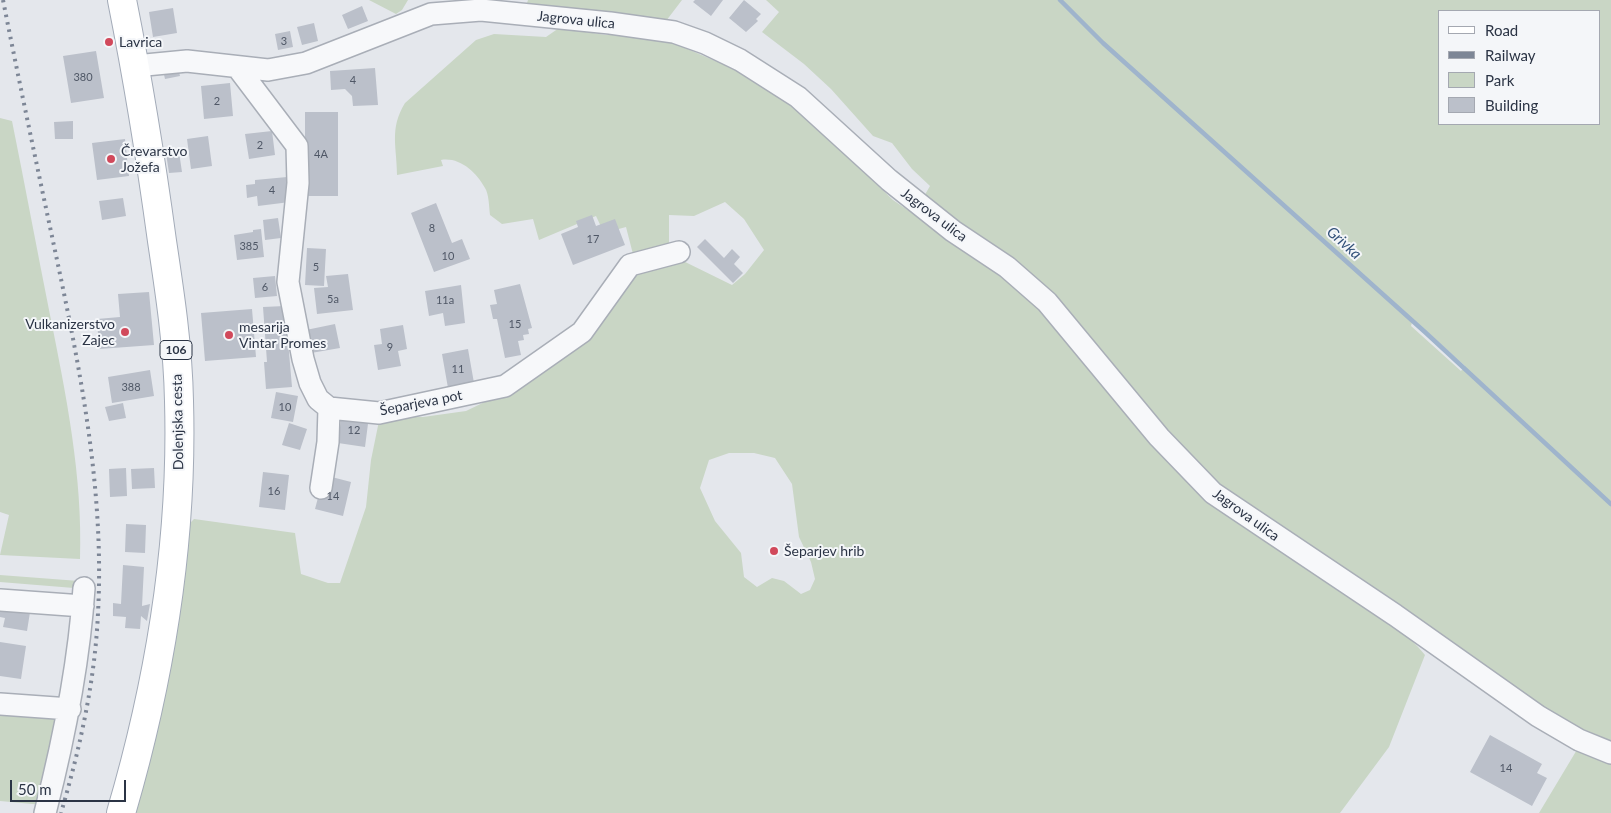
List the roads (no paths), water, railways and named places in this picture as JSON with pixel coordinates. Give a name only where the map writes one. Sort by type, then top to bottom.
[{"type":"main road","name":"Dolenjska cesta","points":[[121,813],[146,711],[174,554],[178,484],[179,400],[174,322],[135,66],[122,0]]},
{"type":"street","name":"Jagrova ulica","points":[[135,66],[187,61],[268,70],[306,63],[431,14],[480,10],[508,5],[674,32],[706,43],[740,60],[798,97],[889,180],[953,231],[1007,267],[1047,302],[1159,437],[1213,493],[1395,616],[1538,716],[1579,740],[1611,753]]},
{"type":"street","points":[[238,68],[297,146],[298,182],[288,282],[303,359],[310,383],[318,399],[330,408],[328,442],[321,488]]},
{"type":"street","name":"Šeparjeva pot","points":[[330,408],[379,413],[505,386],[582,332],[630,265],[679,252]]},
{"type":"street","points":[[0,600],[83,597],[70,709],[45,813]]},
{"type":"street","points":[[0,704],[70,709]]},
{"type":"waterway","name":"Grivka","points":[[1060,0],[1103,43],[1426,333],[1611,504]]},
{"type":"railway","points":[[3,0],[79,371],[93,467],[97,516],[99,564],[94,664],[80,739],[61,813]]},
{"type":"place","name":"Lavrica","points":[[109,42]]},
{"type":"place","name":"Črevarstvo Jožefa","points":[[111,159]]},
{"type":"place","name":"Vulkanizerstvo Zajec","points":[[125,332]]},
{"type":"place","name":"mesarija Vintar Promes","points":[[229,335]]},
{"type":"place","name":"Šeparjev hrib","points":[[774,551]]}]
